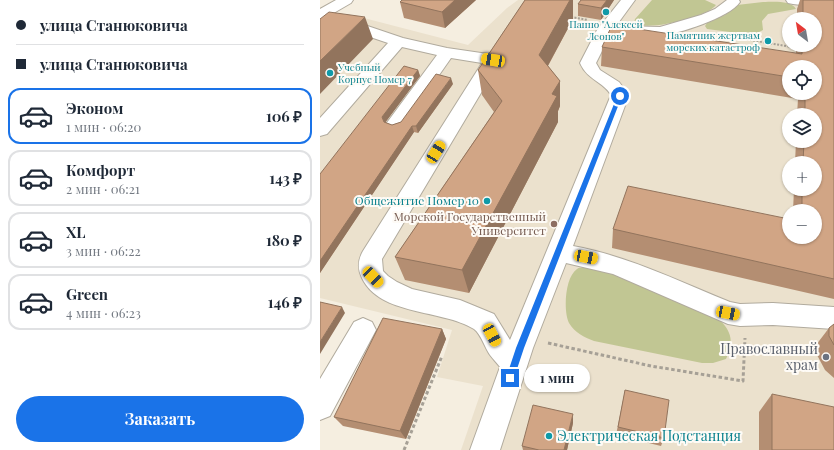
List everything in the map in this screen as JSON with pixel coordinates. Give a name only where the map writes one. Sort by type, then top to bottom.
[{"type":"lane","points":[[485,450],[514,364],[620,96],[617,88],[593,73],[588,63],[605,30],[628,0]]},
{"type":"lane","points":[[605,30],[647,32],[661,31],[706,18],[720,12],[733,0]]},
{"type":"lane","points":[[793,0],[833,3]]},
{"type":"lane","points":[[320,15],[342,1]]},
{"type":"lane","points":[[320,15],[398,42],[447,53],[493,60]]},
{"type":"lane","points":[[506,41],[371,258],[370,268],[373,277],[383,287],[401,296],[460,312],[486,322],[500,348],[514,364]]},
{"type":"lane","points":[[320,130],[398,42]]},
{"type":"lane","points":[[396,124],[447,53]]},
{"type":"lane","points":[[559,252],[599,260],[619,266],[728,313],[740,315],[804,315],[834,318]]},
{"type":"lane","points":[[320,406],[362,330]]},
{"type":"path","points":[[564,16],[587,20]]},
{"type":"path","points":[[714,34],[782,44]]},
{"type":"path","points":[[524,338],[651,366],[742,381],[746,314]]},
{"type":"path","points":[[404,450],[442,356]]},
{"type":"shaded area","name":"Морской Государственный Университет","points":[[518,0],[834,0],[834,450],[461,450],[483,386],[437,377],[452,330],[320,298],[320,51],[360,17],[468,45],[507,8]]},
{"type":"green space","points":[[652,0],[705,0],[716,5],[711,10],[702,14],[676,22],[651,26],[634,23],[635,19]]},
{"type":"green space","points":[[763,2],[786,3],[794,6],[796,9],[768,14],[762,21],[763,30],[753,35],[707,29],[705,26],[707,23],[725,15],[737,5]]},
{"type":"green space","points":[[585,267],[616,275],[716,317],[725,326],[730,336],[731,341],[729,353],[726,359],[713,363],[702,363],[594,341],[580,334],[569,323],[567,318],[566,294],[573,273],[578,268]]},
{"type":"building","points":[[402,0],[455,0],[442,12],[400,2]]},
{"type":"building","name":"Общежитие Номер 10","points":[[525,0],[570,0],[539,55],[560,81],[552,94],[557,96],[462,270],[395,257],[502,101],[478,70]]},
{"type":"building","points":[[581,0],[607,0],[601,8],[578,4]]},
{"type":"building","points":[[803,0],[834,0],[834,279],[613,229],[628,186],[782,218],[782,244],[822,244],[822,204],[802,204],[802,196],[822,196],[822,156],[803,156],[804,148],[822,148],[822,108],[805,108],[805,100],[822,100],[822,60],[782,60],[782,76],[602,47],[612,25],[782,52],[802,54],[802,52],[822,52],[822,12],[803,12]]},
{"type":"building","points":[[329,12],[365,17],[320,61],[320,19]]},
{"type":"building","points":[[404,66],[418,70],[382,117],[384,122],[392,125],[401,122],[436,74],[451,78],[416,126],[412,126],[320,261],[320,174]]},
{"type":"building","points":[[320,302],[342,307],[320,342]]},
{"type":"building","points":[[383,318],[442,329],[400,431],[334,417]]},
{"type":"building","points":[[834,324],[834,345],[829,336],[829,328]]},
{"type":"building","points":[[625,390],[669,400],[664,438],[618,427]]},
{"type":"building","points":[[772,394],[834,407],[834,450],[772,450]]},
{"type":"building","name":"Электрическая Подстанция","points":[[533,405],[573,414],[564,450],[539,450],[522,446]]},
{"type":"place","name":"Панно \"Алексей Леонов\"","points":[[606,12]]},
{"type":"place","name":"Памятник жертвам морских катастроф","points":[[768,41]]},
{"type":"place","name":"Учебный Корпус Номер 7","points":[[330,73]]},
{"type":"place","name":"Общежитие Номер 10","points":[[487,201]]},
{"type":"place","name":"Морской Государственный Университет","points":[[554,224]]},
{"type":"place","name":"Православный храм","points":[[826,357]]},
{"type":"place","name":"Электрическая Подстанция","points":[[549,436]]},
{"type":"route","points":[[510,378],[520,348],[620,96]]}]
